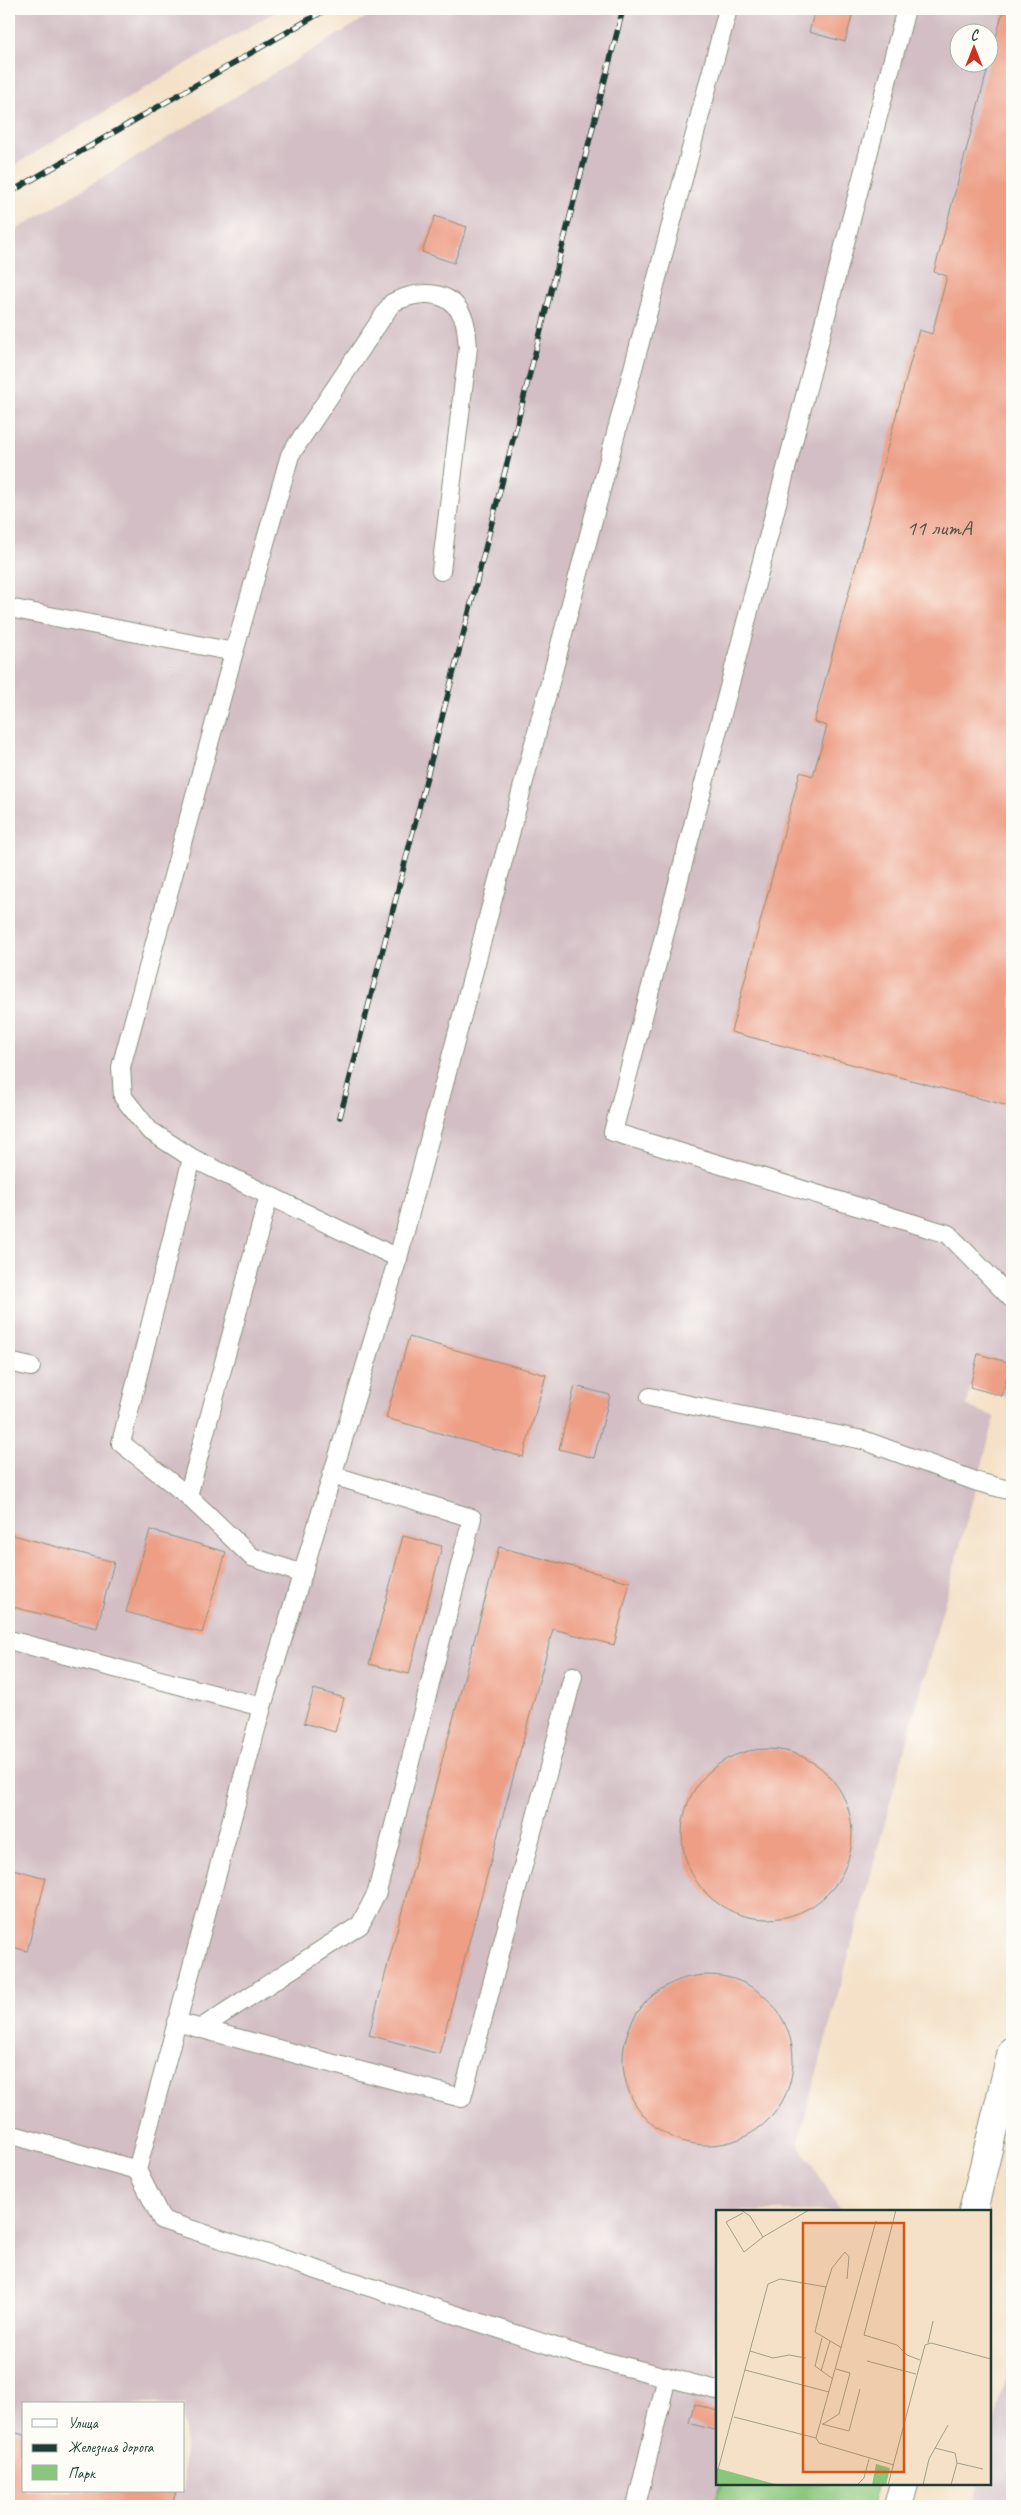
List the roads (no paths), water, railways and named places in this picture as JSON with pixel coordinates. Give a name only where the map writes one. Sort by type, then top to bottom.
[{"type":"street","points":[[973,2210],[1012,2051]]},
{"type":"street","points":[[898,2506],[904,2485]]},
{"type":"lane","points":[[716,2390],[580,2355],[162,2220],[137,2170],[262,1708],[398,1258],[728,9]]},
{"type":"lane","points":[[906,9],[613,1132],[948,1234],[1012,1299]]},
{"type":"lane","points":[[398,1258],[192,1158],[149,1130],[123,1097],[121,1067],[234,652],[290,455],[392,303],[408,295],[426,292],[449,300],[464,317],[468,348],[442,571]]},
{"type":"lane","points":[[9,608],[234,652]]},
{"type":"lane","points":[[192,1158],[121,1443],[188,1496],[252,1557],[303,1574]]},
{"type":"lane","points":[[188,1496],[269,1195]]},
{"type":"lane","points":[[9,1362],[31,1367]]},
{"type":"lane","points":[[650,1397],[863,1440],[978,1482],[1012,1491]]},
{"type":"lane","points":[[201,2028],[360,1925],[377,1892],[472,1518],[332,1475]]},
{"type":"lane","points":[[9,1640],[262,1708]]},
{"type":"lane","points":[[176,2022],[462,2098],[573,1676]]},
{"type":"lane","points":[[9,2134],[137,2170]]},
{"type":"lane","points":[[636,2506],[668,2377]]},
{"type":"railway","points":[[9,193],[327,9]]},
{"type":"railway","points":[[340,1117],[623,9]]}]
